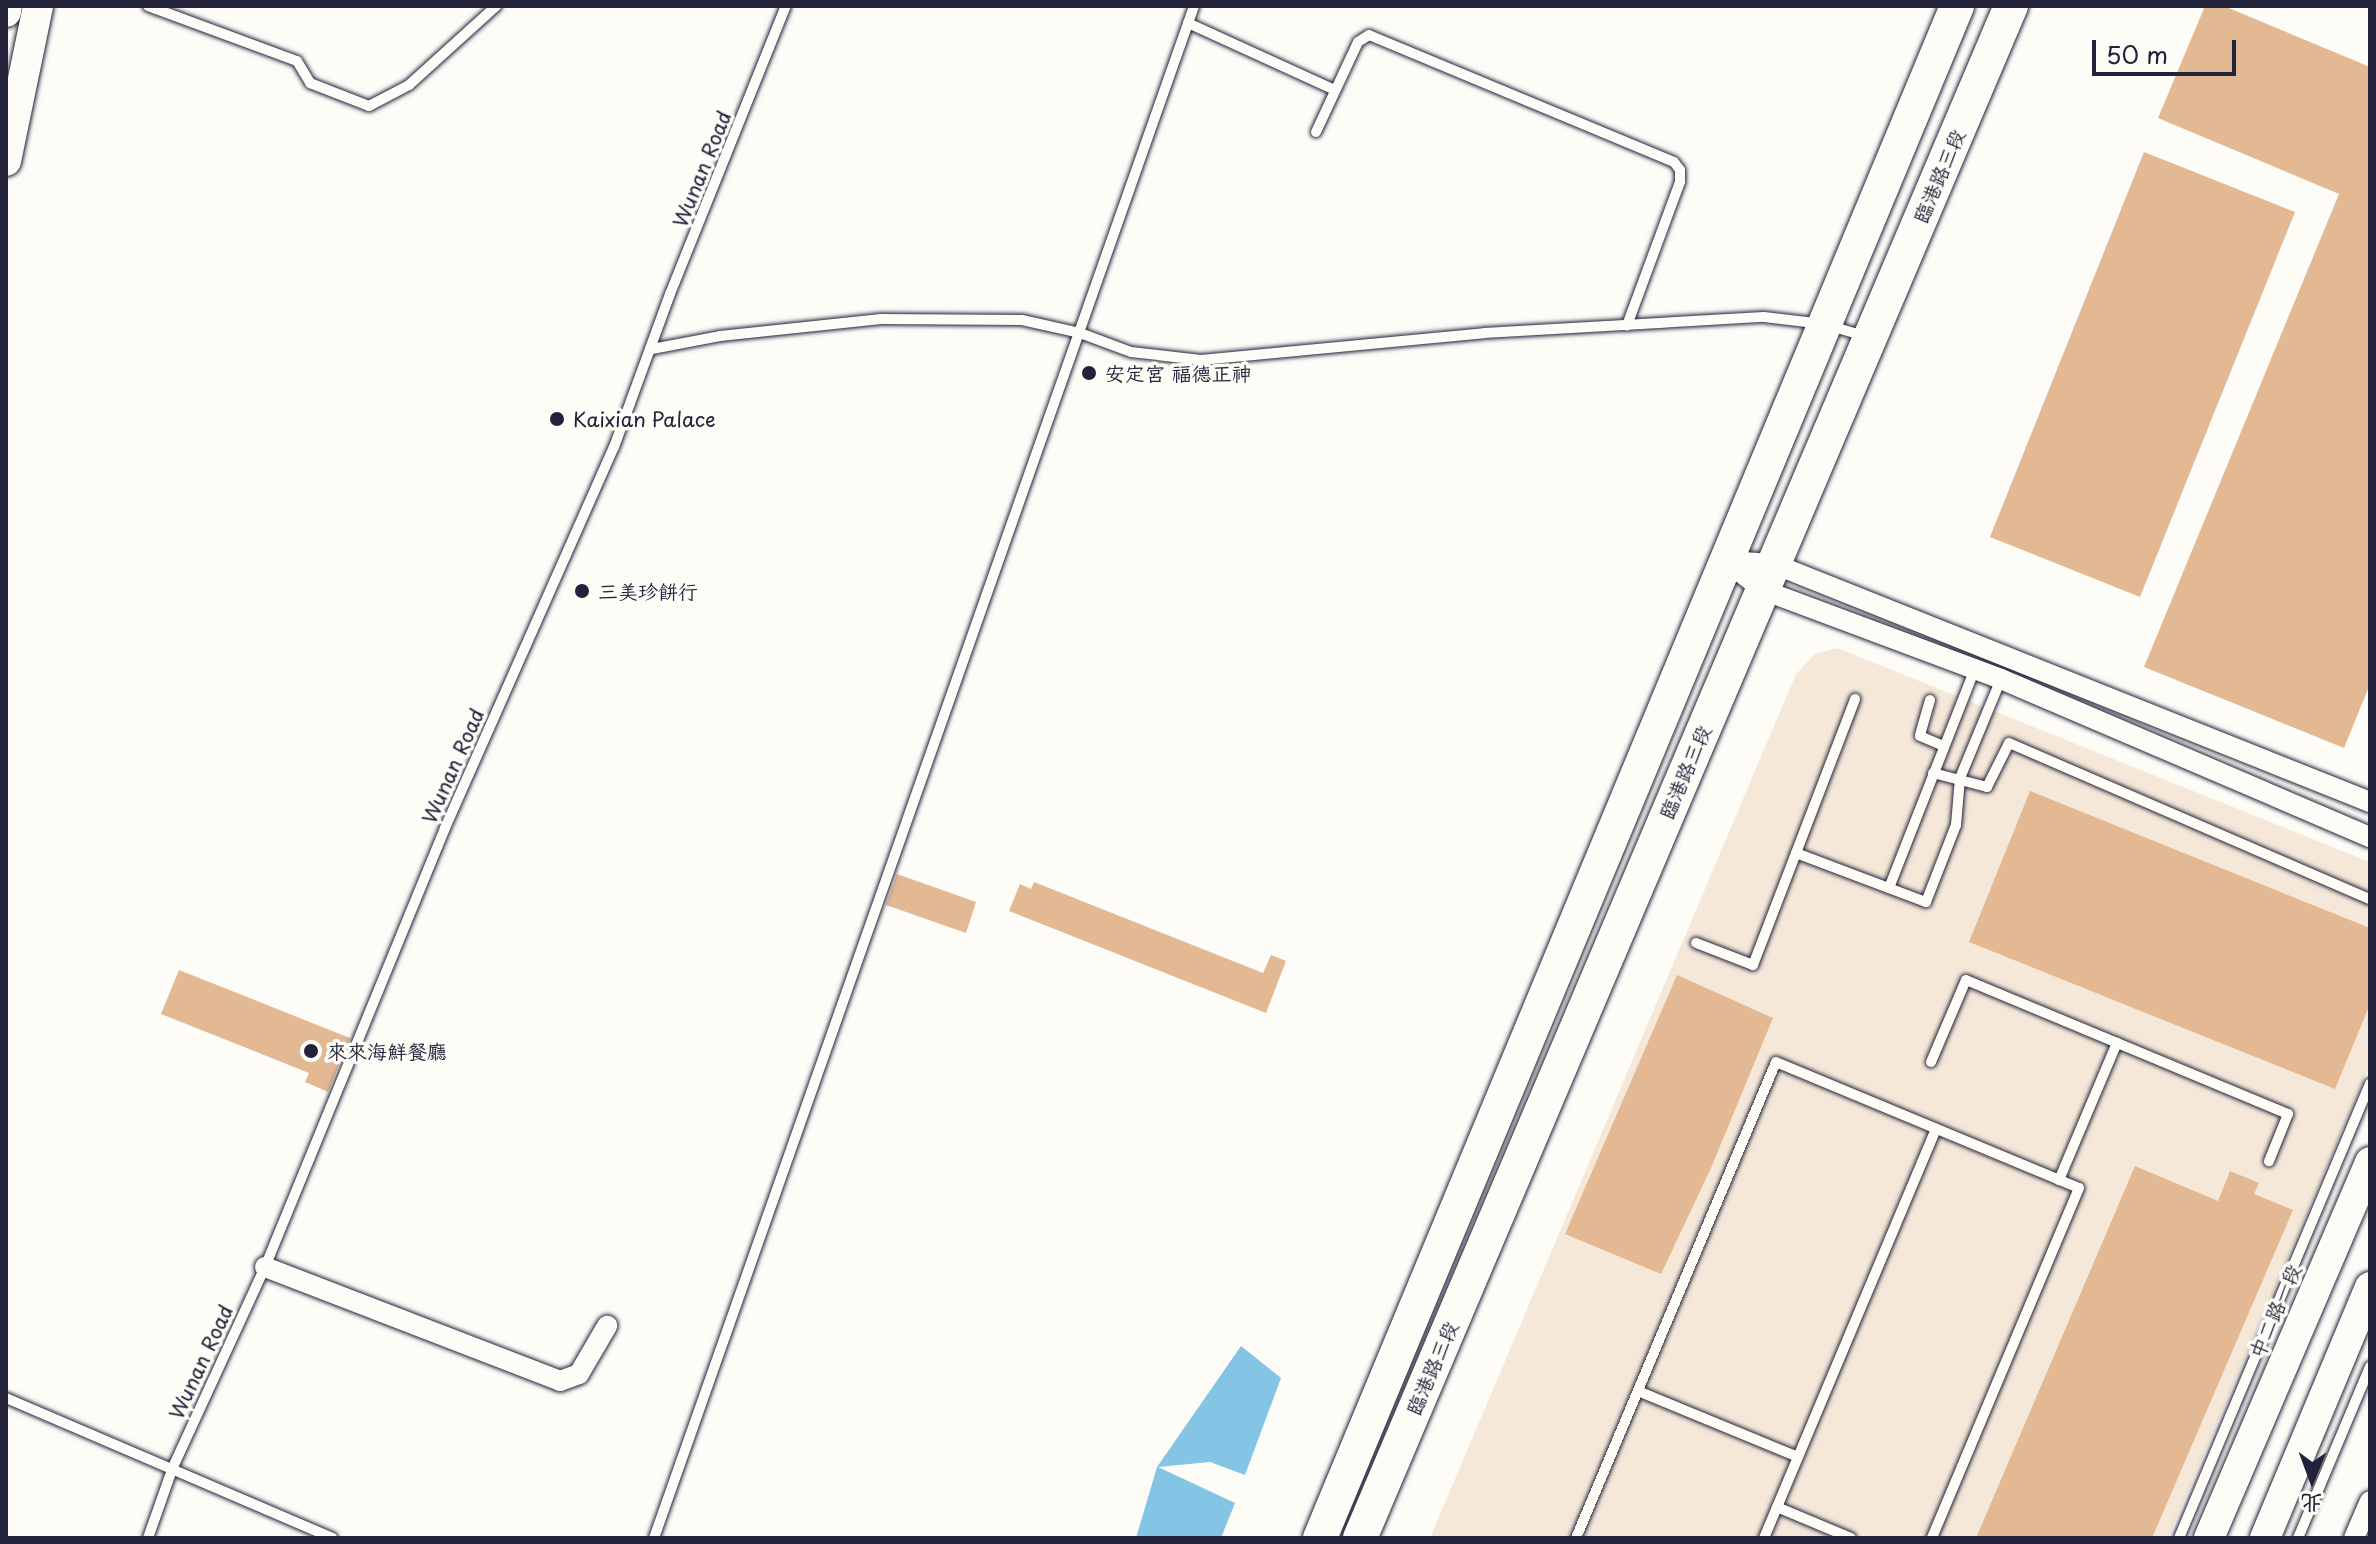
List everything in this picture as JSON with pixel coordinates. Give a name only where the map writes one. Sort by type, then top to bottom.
[{"type":"main road","name":"臨港路三段","points":[[1320,1538],[1957,6]]},
{"type":"main road","name":"臨港路三段","points":[[1360,1538],[2011,6]]},
{"type":"street","points":[[6,12],[7,6]]},
{"type":"street","points":[[6,161],[38,6]]},
{"type":"street","points":[[1726,561],[2370,802]]},
{"type":"street","points":[[1768,577],[2370,837]]},
{"type":"street","name":"中二路一段","points":[[2209,1538],[2370,1162]]},
{"type":"street","points":[[265,1267],[560,1381],[579,1374],[607,1326]]},
{"type":"street","points":[[2265,1538],[2370,1287]]},
{"type":"street","points":[[2354,1538],[2370,1501]]},
{"type":"lane","points":[[148,6],[297,61],[310,83],[369,106],[409,85],[496,6]]},
{"type":"lane","name":"Wunan Road","points":[[148,1538],[173,1467],[265,1267],[445,828],[614,447],[670,294],[786,6]]},
{"type":"lane","points":[[654,1538],[897,841],[1194,6]]},
{"type":"lane","points":[[1188,23],[1335,90]]},
{"type":"lane","points":[[1316,132],[1358,42],[1369,35],[1674,162],[1680,182],[1627,325]]},
{"type":"lane","points":[[652,349],[720,336],[881,319],[1022,320],[1080,333],[1131,352],[1201,360],[1484,333],[1764,317],[1824,324],[1870,337]]},
{"type":"lane","points":[[1889,888],[1975,669]]},
{"type":"lane","points":[[1796,853],[1926,902],[1956,825],[1960,778],[2001,679]]},
{"type":"lane","points":[[1696,943],[1753,965],[1855,699]]},
{"type":"lane","points":[[1930,700],[1920,736],[1943,746]]},
{"type":"lane","points":[[1933,773],[1987,787],[2009,743],[2370,899]]},
{"type":"lane","points":[[1931,1062],[1966,980],[2288,1114],[2269,1161]]},
{"type":"lane","points":[[2059,1180],[2117,1043]]},
{"type":"lane","points":[[1576,1538],[1776,1062],[2079,1188],[1932,1538]]},
{"type":"lane","name":"中二路一段","points":[[2179,1538],[2370,1084]]},
{"type":"lane","points":[[1764,1538],[1936,1129]]},
{"type":"lane","points":[[2298,1538],[2370,1367]]},
{"type":"lane","points":[[1638,1391],[1798,1457]]},
{"type":"lane","points":[[6,1398],[173,1467],[332,1538]]},
{"type":"lane","points":[[1777,1507],[1851,1538]]},
{"type":"shaded area","points":[[1837,648],[2370,862],[2370,1065],[2168,1538],[1430,1538],[1796,674],[1815,654]]},
{"type":"water","points":[[1241,1346],[1281,1378],[1245,1475],[1210,1462],[1158,1467],[1235,1503],[1221,1538],[1136,1538],[1157,1467]]},
{"type":"building","points":[[2205,6],[2224,6],[2370,67],[2370,684],[2344,748],[2144,667],[2339,194],[2158,118]]},
{"type":"building","points":[[2144,152],[2295,212],[2140,597],[1990,537]]},
{"type":"building","points":[[2030,791],[2370,928],[2370,1004],[2335,1089],[1969,942]]},
{"type":"building","points":[[897,874],[976,902],[966,933],[886,905]]},
{"type":"building","points":[[1034,882],[1263,973],[1271,955],[1286,961],[1266,1013],[1009,911],[1020,884],[1031,889]]},
{"type":"building","points":[[179,970],[350,1038],[328,1092],[305,1082],[309,1073],[161,1014]]},
{"type":"building","points":[[1677,975],[1773,1018],[1711,1168],[1661,1274],[1565,1234]]},
{"type":"building","points":[[2135,1166],[2218,1201],[2230,1171],[2259,1183],[2254,1194],[2293,1210],[2152,1538],[1976,1538]]},
{"type":"place","name":"安定宮 福德正神","points":[[1089,373]]},
{"type":"place","name":"Kaixian Palace","points":[[557,419]]},
{"type":"place","name":"三美珍餅行","points":[[582,591]]},
{"type":"place","name":"來來海鮮餐廳","points":[[311,1051]]}]
